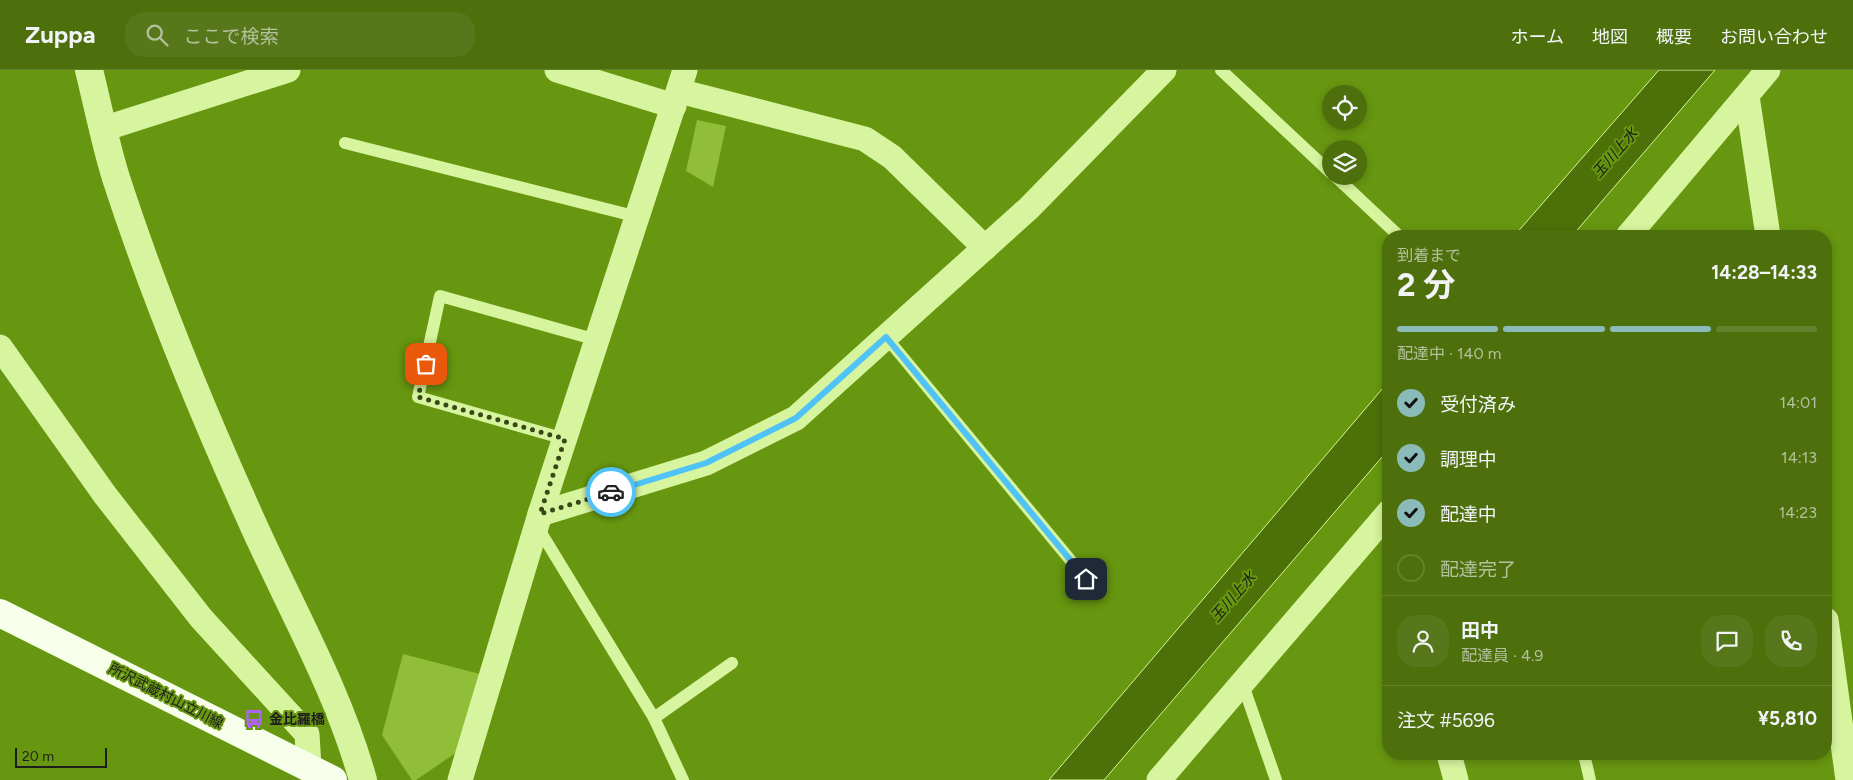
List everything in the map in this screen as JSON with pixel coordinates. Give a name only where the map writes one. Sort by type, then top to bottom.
[{"type":"main road","name":"所沢武蔵村山立川線","points":[[0,613],[332,780]]},
{"type":"street","points":[[89,70],[116,176],[168,322],[248,515],[301,623],[351,736],[363,780]]},
{"type":"street","points":[[103,129],[288,70]]},
{"type":"street","points":[[557,70],[680,89],[865,139],[892,157],[985,248]]},
{"type":"street","points":[[539,520],[706,463],[796,418],[1029,208],[1164,70]]},
{"type":"street","points":[[1633,230],[1768,70]]},
{"type":"street","points":[[460,780],[539,520],[680,89]]},
{"type":"street","points":[[1747,96],[1767,230]]},
{"type":"street","points":[[0,347],[105,494],[201,618],[307,734],[309,767]]},
{"type":"street","points":[[1159,780],[1382,521]]},
{"type":"street","points":[[1832,664],[1848,780]]},
{"type":"street","points":[[1451,760],[1456,780]]},
{"type":"lane","points":[[1221,70],[1322,165]]},
{"type":"lane","points":[[345,143],[638,217]]},
{"type":"lane","points":[[1345,185],[1393,230]]},
{"type":"lane","points":[[565,439],[418,397],[440,296],[598,340]]},
{"type":"lane","points":[[886,337],[1086,579]]},
{"type":"lane","points":[[539,520],[654,718],[683,780]]},
{"type":"lane","points":[[654,718],[732,664]]},
{"type":"lane","points":[[1242,682],[1276,780]]},
{"type":"lane","points":[[1585,760],[1590,780]]},
{"type":"water","name":"玉川上水","points":[[1659,70],[1715,70],[1577,230],[1519,230]]},
{"type":"water","name":"玉川上水","points":[[1382,389],[1382,457],[1104,780],[1049,780]]},
{"type":"building","points":[[697,120],[726,126],[713,187],[686,171]]},
{"type":"building","points":[[403,654],[480,674],[460,750],[416,780],[412,780],[382,735]]},
{"type":"way so far","points":[[426,364],[418,397],[565,439],[540,514],[611,492]]},
{"type":"place","name":"金比羅橋","points":[[254,719]]},
{"type":"route","points":[[611,492],[706,463],[796,418],[886,337],[1086,579]]}]
